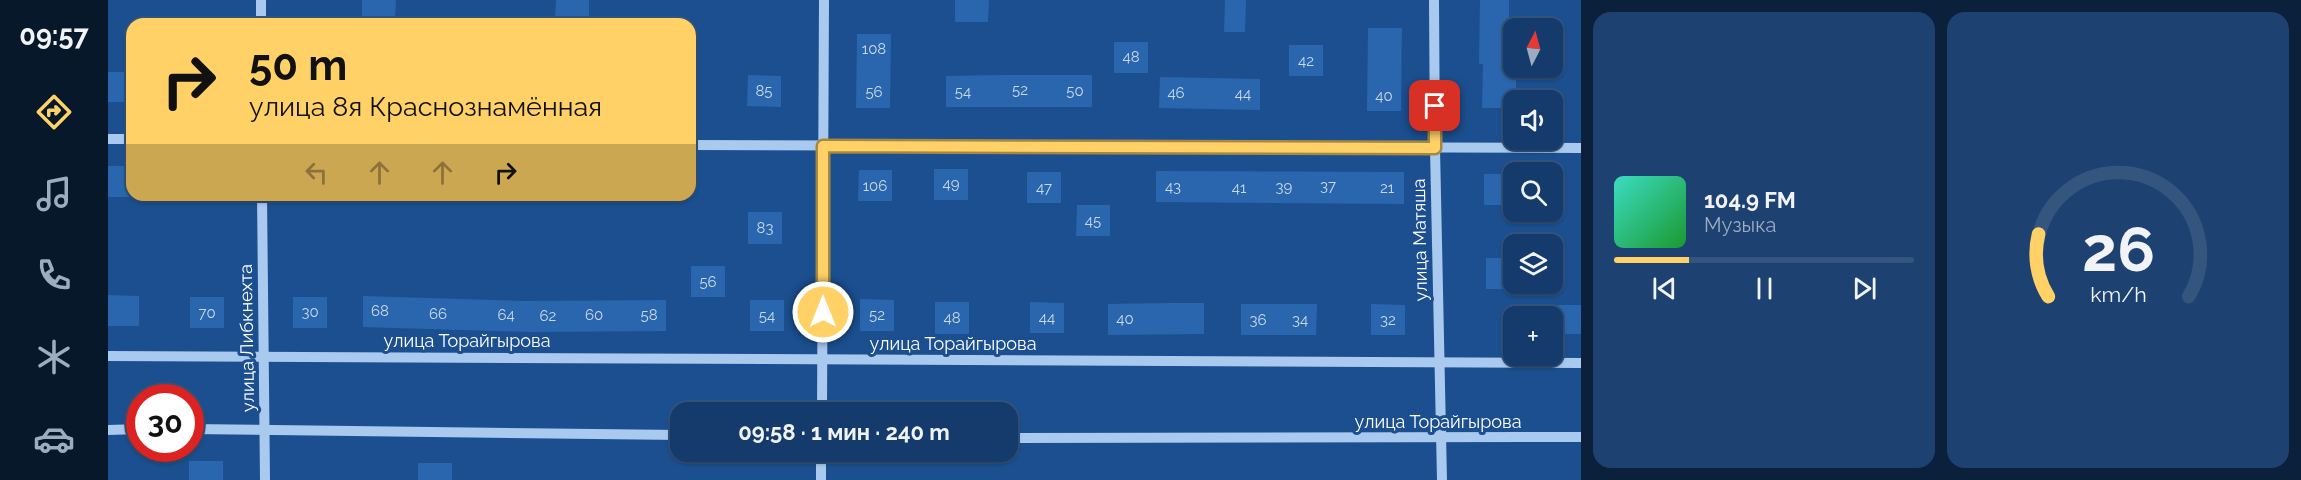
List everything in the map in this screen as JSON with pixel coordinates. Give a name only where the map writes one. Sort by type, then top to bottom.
[{"type":"street","points":[[261,0],[261,18]]},
{"type":"street","points":[[822,402],[824,0]]},
{"type":"street","name":"улица Матяша","points":[[1434,0],[1442,480]]},
{"type":"street","points":[[108,139],[126,140]]},
{"type":"street","points":[[696,145],[1581,148]]},
{"type":"street","name":"улица Либкнехта","points":[[262,201],[265,480]]},
{"type":"street","name":"улица Торайгырова","points":[[108,356],[1581,363]]},
{"type":"street","points":[[108,430],[126,429]]},
{"type":"street","points":[[204,429],[670,435]]},
{"type":"street","name":"улица Торайгырова","points":[[1018,438],[1581,437]]},
{"type":"street","points":[[821,462],[821,480]]},
{"type":"building","points":[[362,0],[396,0],[395,18],[362,18]]},
{"type":"building","points":[[556,0],[589,0],[589,18],[555,18]]},
{"type":"building","points":[[955,0],[989,0],[988,22],[955,22]]},
{"type":"building","points":[[1225,0],[1246,0],[1245,32],[1224,32]]},
{"type":"building","points":[[1480,0],[1509,0],[1509,18],[1503,18],[1503,78],[1516,78],[1516,90],[1503,90],[1503,108],[1482,108],[1483,64],[1479,64]]},
{"type":"building","points":[[1368,28],[1402,28],[1401,111],[1367,111]]},
{"type":"building","points":[[857,34],[891,34],[890,108],[856,108]]},
{"type":"building","points":[[1114,42],[1148,42],[1148,73],[1114,73]]},
{"type":"building","points":[[1289,45],[1323,45],[1323,76],[1289,76]]},
{"type":"building","points":[[108,72],[126,72],[126,102],[108,102]]},
{"type":"building","points":[[748,75],[781,76],[781,107],[747,106]]},
{"type":"building","points":[[1092,75],[1092,107],[946,107],[946,76]]},
{"type":"building","points":[[1160,77],[1260,79],[1260,110],[1159,108]]},
{"type":"building","points":[[108,166],[126,166],[126,197],[108,197]]},
{"type":"building","points":[[934,169],[968,169],[968,200],[934,200]]},
{"type":"building","points":[[859,170],[892,170],[892,201],[858,201]]},
{"type":"building","points":[[1156,171],[1404,172],[1404,204],[1156,202]]},
{"type":"building","points":[[1027,172],[1061,172],[1061,203],[1027,203]]},
{"type":"building","points":[[1484,174],[1503,174],[1503,205],[1484,205]]},
{"type":"building","points":[[1077,205],[1110,205],[1110,236],[1076,236]]},
{"type":"building","points":[[748,212],[782,212],[782,244],[748,244]]},
{"type":"building","points":[[1486,258],[1503,258],[1503,289],[1486,289]]},
{"type":"building","points":[[691,266],[725,266],[725,297],[691,297]]},
{"type":"building","points":[[108,295],[139,296],[139,326],[108,326]]},
{"type":"building","points":[[363,296],[523,301],[666,300],[666,331],[531,332],[363,327]]},
{"type":"building","points":[[190,297],[224,297],[224,328],[190,328]]},
{"type":"building","points":[[293,297],[327,297],[327,328],[293,328]]},
{"type":"building","points":[[860,299],[894,300],[894,331],[860,331]]},
{"type":"building","points":[[750,300],[784,300],[784,331],[750,331]]},
{"type":"building","points":[[935,302],[969,302],[969,334],[935,334]]},
{"type":"building","points":[[1030,302],[1064,303],[1064,333],[1030,333]]},
{"type":"building","points":[[1204,303],[1204,334],[1108,335],[1108,304]]},
{"type":"building","points":[[1241,304],[1317,304],[1316,335],[1241,335]]},
{"type":"building","points":[[1371,304],[1405,305],[1405,335],[1371,335]]},
{"type":"building","points":[[1581,305],[1581,334],[1563,334],[1563,306],[1552,306]]},
{"type":"building","points":[[223,461],[223,480],[189,480],[189,462]]},
{"type":"building","points":[[418,463],[452,463],[452,480],[418,480]]},
{"type":"route","points":[[823,312],[823,146],[1435,148],[1435,106]]}]
